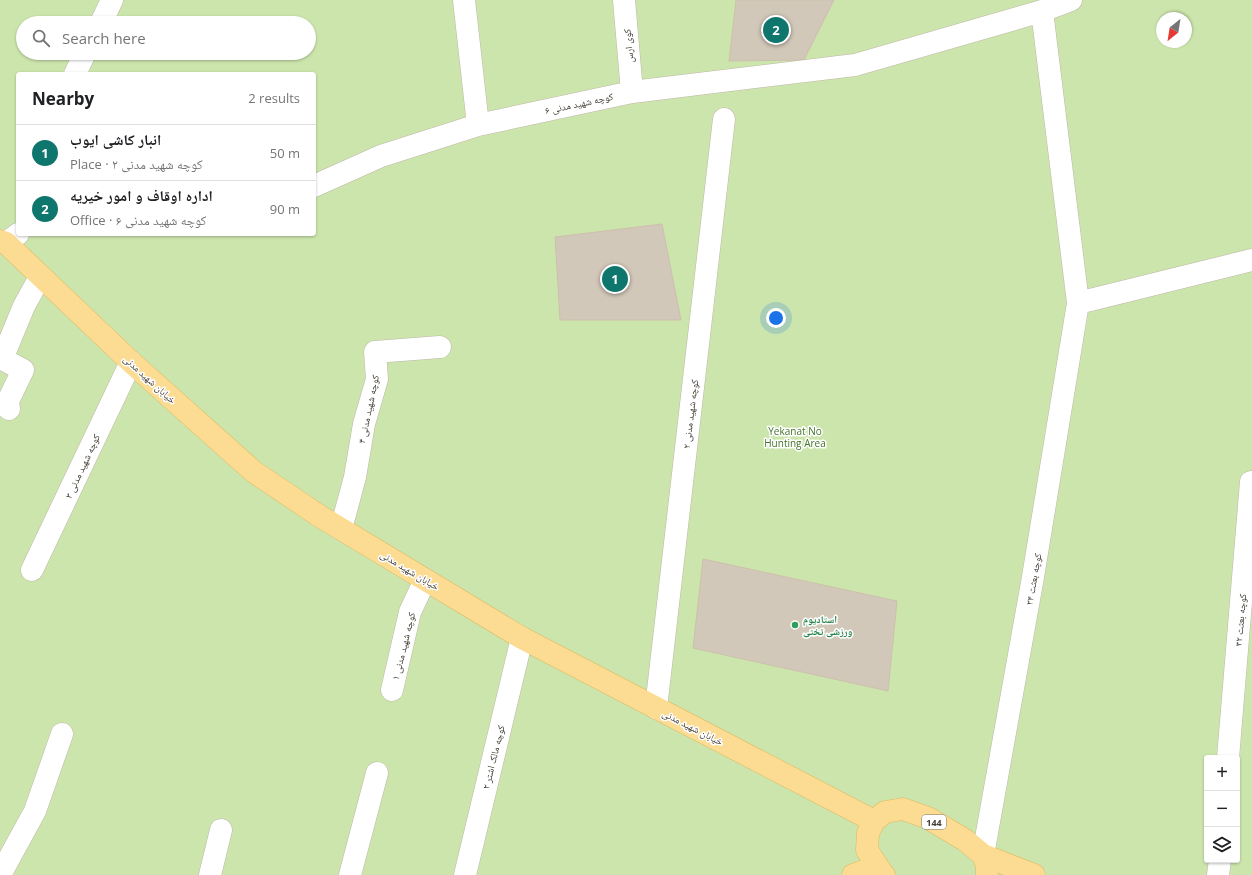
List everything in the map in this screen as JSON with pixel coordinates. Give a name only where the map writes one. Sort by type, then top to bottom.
[{"type":"main road","name":"خیابان شهید مدنی","points":[[8,239],[40,277],[131,362],[254,472],[318,515],[522,638],[874,821]]},
{"type":"main road","name":"144","points":[[874,821],[885,812],[903,809],[928,818],[965,840],[985,865],[1034,875]]},
{"type":"main road","points":[[855,875],[881,871],[867,850],[868,833],[874,821]]},
{"type":"street","points":[[104,16],[112,0]]},
{"type":"street","points":[[464,0],[478,124]]},
{"type":"street","name":"کوی ارس","points":[[624,0],[632,92]]},
{"type":"street","name":"کوچه شهید مدنی ۶","points":[[316,185],[381,156],[478,124],[632,92],[855,65],[1042,11],[1071,0]]},
{"type":"street","name":"کوچه بعثت ۳۴","points":[[985,865],[1078,303],[1042,11]]},
{"type":"street","points":[[76,72],[82,60]]},
{"type":"street","name":"کوچه شهید مدنی ۲","points":[[656,708],[724,119]]},
{"type":"street","points":[[1078,303],[1252,260]]},
{"type":"street","points":[[9,409],[8,401],[23,370],[2,359],[24,306],[40,277]]},
{"type":"street","name":"کوچه شهید مدنی ۴","points":[[341,529],[355,477],[364,424],[377,379],[376,352],[440,347]]},
{"type":"street","name":"کوچه شهید مدنی ۳","points":[[32,570],[131,362]]},
{"type":"street","name":"کوچه بعثت ۳۲","points":[[1228,755],[1251,482]]},
{"type":"street","name":"کوچه شهید مدنی ۱","points":[[392,690],[410,612],[425,580]]},
{"type":"street","name":"کوچه مالک اشتر ۲","points":[[465,875],[522,638]]},
{"type":"street","points":[[0,875],[35,811],[62,734]]},
{"type":"street","points":[[350,875],[377,773]]},
{"type":"street","points":[[210,875],[221,830]]},
{"type":"street","points":[[1218,875],[1220,863]]},
{"type":"green space","name":"Yekanat No Hunting Area","points":[[0,0],[1252,0],[1252,875],[0,875]]},
{"type":"building","points":[[736,0],[834,0],[804,60],[729,61]]},
{"type":"building","points":[[662,224],[681,320],[560,320],[555,237]]},
{"type":"building","name":"استادیوم ورزشی تختی","points":[[703,559],[897,601],[888,691],[693,648]]},
{"type":"place","name":"اداره اوقاف و امور خیریه","points":[[776,30]]},
{"type":"place","name":"انبار کاشی ایوب","points":[[615,279]]},
{"type":"place","name":"استادیوم ورزشی تختی","points":[[795,625]]}]
